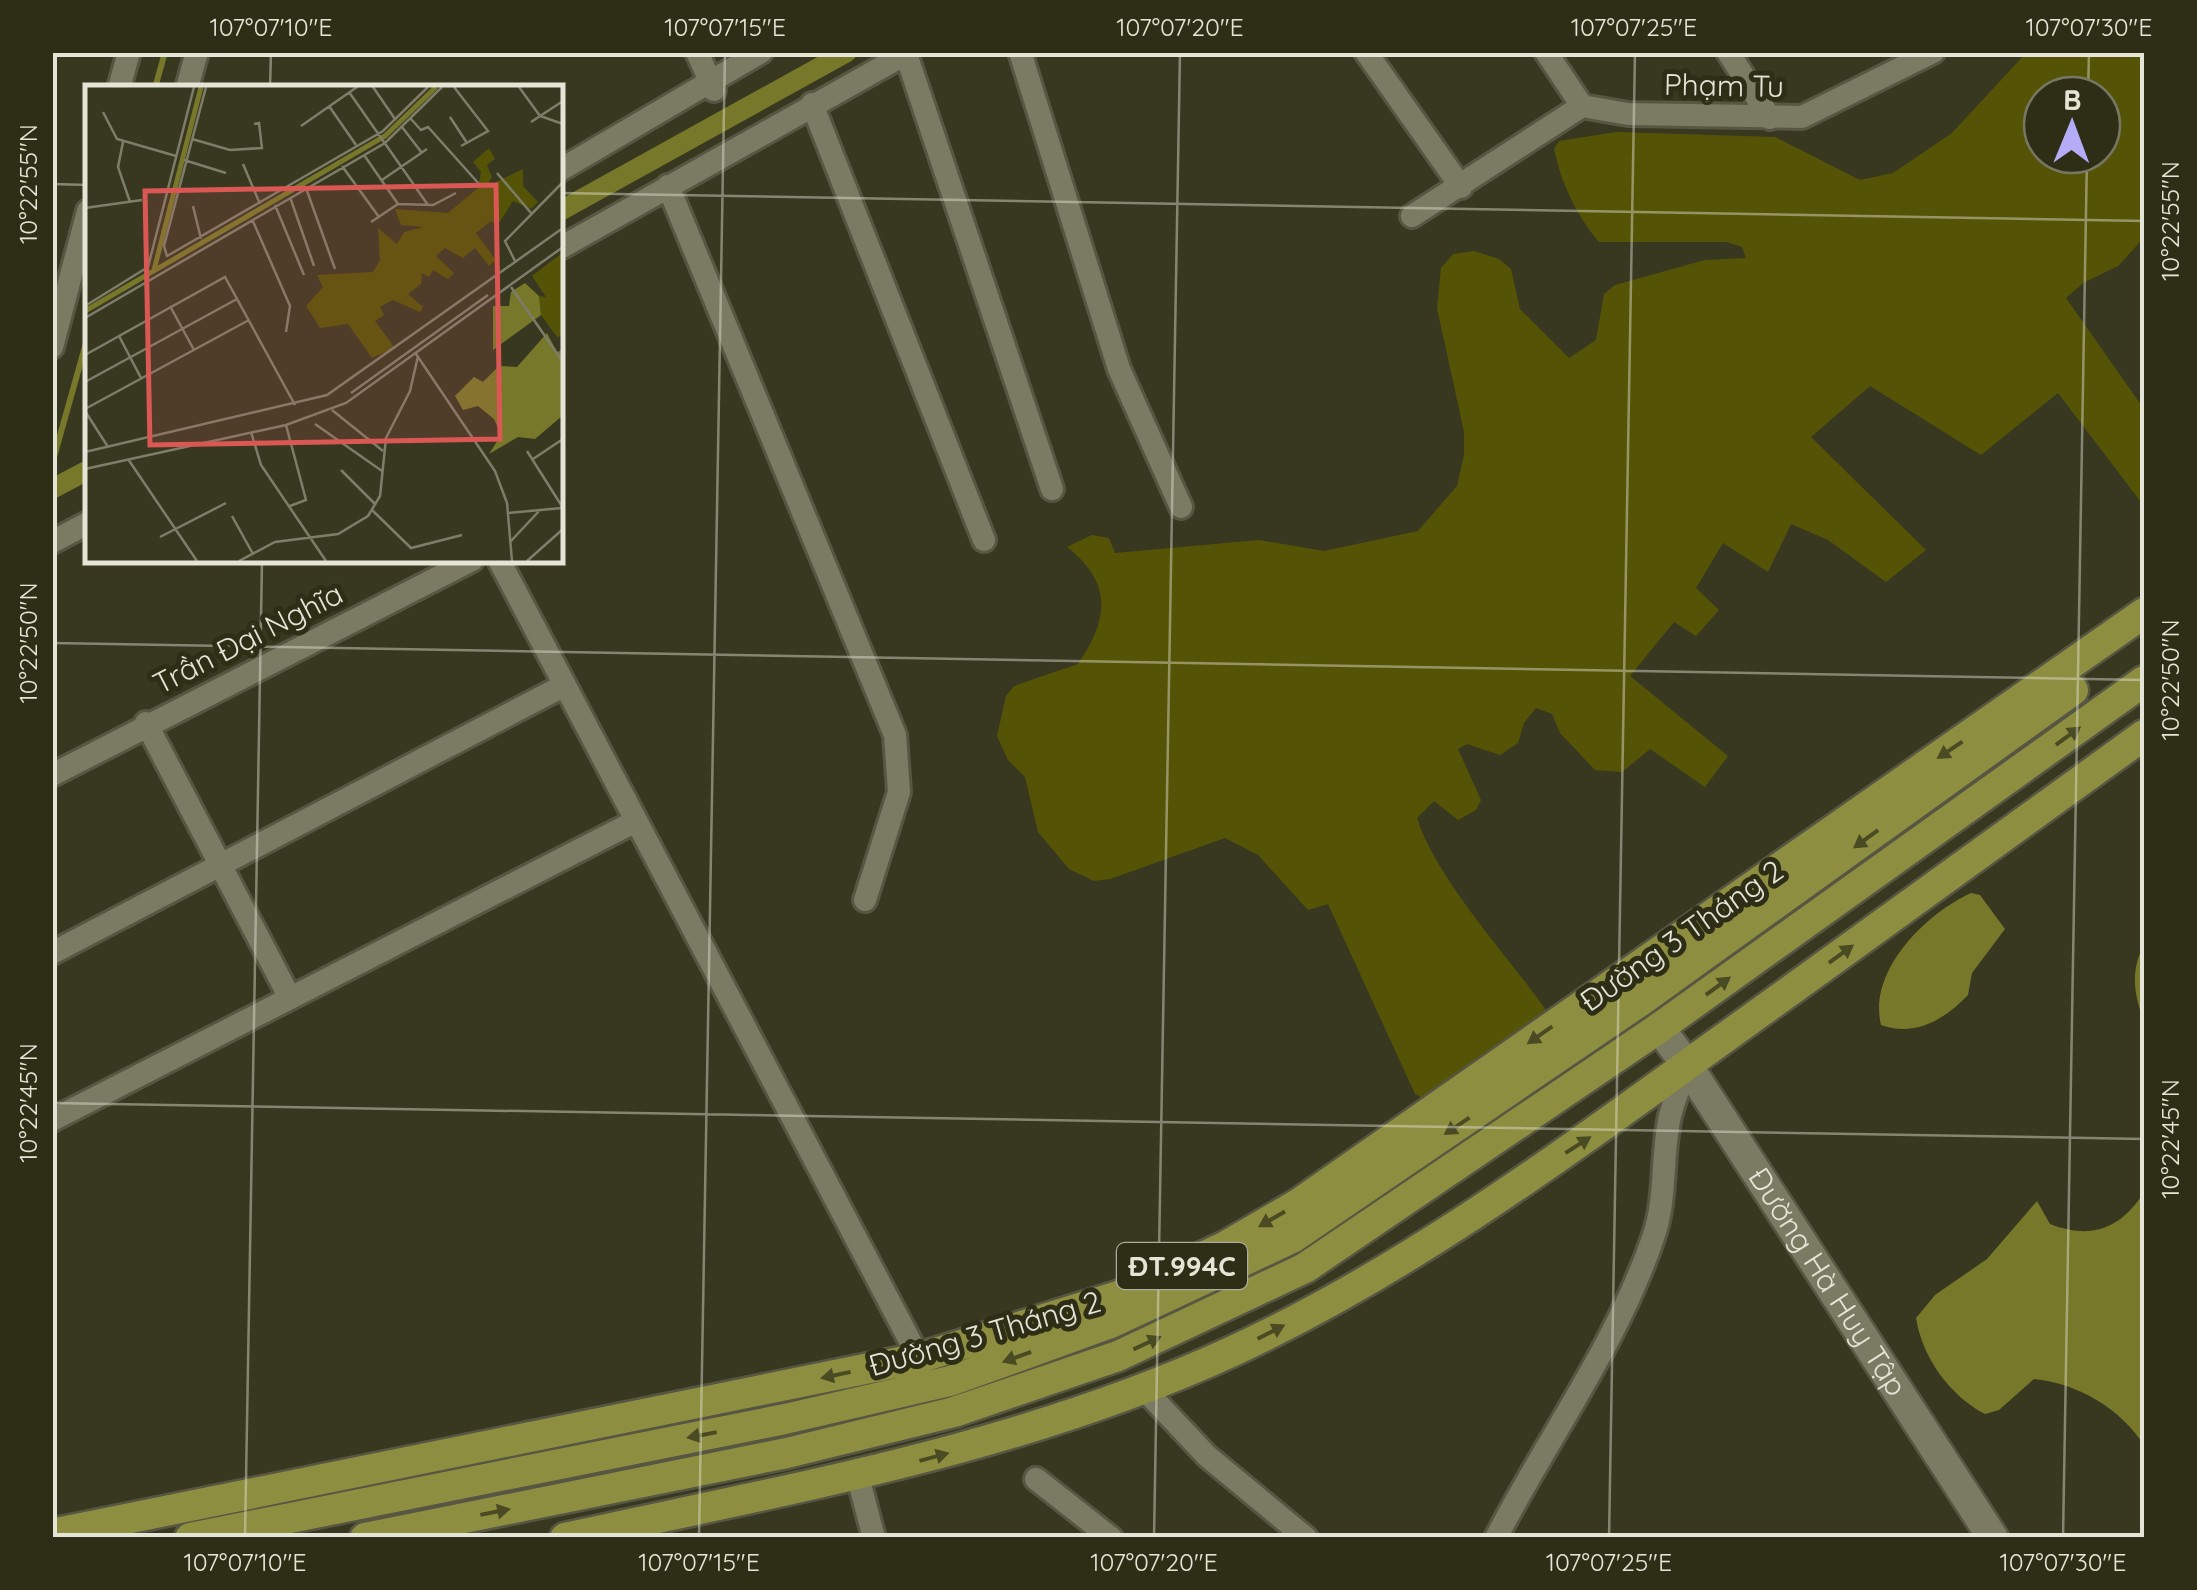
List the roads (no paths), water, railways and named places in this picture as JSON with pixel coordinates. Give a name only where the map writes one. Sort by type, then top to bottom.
[{"type":"main road","name":"Đường 3 Tháng 2","points":[[52,1534],[919,1358],[1118,1296],[1226,1246],[1298,1204],[2144,613]]},
{"type":"main road","name":"Đường 3 Tháng 2","points":[[190,1538],[785,1419],[950,1380],[1111,1323],[1292,1238],[1639,1002],[2144,639]]},
{"type":"main road","name":"Đường 3 Tháng 2","points":[[365,1538],[787,1453],[954,1412],[1118,1356],[1305,1268],[1659,1028],[2144,681]]},
{"type":"main road","points":[[565,1538],[640,1530],[984,1444],[1143,1388],[1235,1350],[1358,1286],[1591,1137],[2144,735]]},
{"type":"main road","points":[[1620,978],[1659,1028]]},
{"type":"street","points":[[121,85],[128,52]]},
{"type":"street","points":[[188,85],[197,52]]},
{"type":"street","points":[[697,52],[713,87]]},
{"type":"street","points":[[562,169],[713,87],[760,52]]},
{"type":"street","points":[[1020,52],[1119,369],[1181,508]]},
{"type":"street","points":[[1366,52],[1460,187]]},
{"type":"street","points":[[1412,216],[1582,106],[1546,52]]},
{"type":"street","points":[[1728,52],[1770,118]]},
{"type":"street","name":"Phạm Tu","points":[[1582,106],[1628,114],[1802,117],[1838,103],[1933,52]]},
{"type":"street","points":[[562,247],[908,53],[1052,489]]},
{"type":"street","points":[[812,104],[984,540]]},
{"type":"street","points":[[668,186],[895,734],[899,792],[865,900]]},
{"type":"street","points":[[52,347],[85,222]]},
{"type":"street","points":[[52,542],[85,525]]},
{"type":"street","name":"Trần Đại Nghĩa","points":[[52,775],[146,723],[468,562]]},
{"type":"street","points":[[500,562],[919,1358]]},
{"type":"street","points":[[52,953],[565,685]]},
{"type":"street","points":[[146,723],[290,998]]},
{"type":"street","points":[[52,1120],[636,821]]},
{"type":"street","name":"Đường Hà Huy Tập","points":[[1659,1028],[1687,1065],[1992,1538]]},
{"type":"street","points":[[1496,1538],[1532,1467],[1596,1368],[1636,1283],[1655,1233],[1670,1118],[1687,1065]]},
{"type":"street","points":[[1143,1388],[1207,1456],[1306,1538]]},
{"type":"street","points":[[858,1476],[874,1538]]},
{"type":"street","points":[[1036,1479],[1111,1538]]},
{"type":"waterway","points":[[156,85],[165,52]]},
{"type":"waterway","points":[[562,210],[847,52]]},
{"type":"waterway","points":[[52,464],[85,347]]},
{"type":"waterway","points":[[52,489],[85,472]]}]
